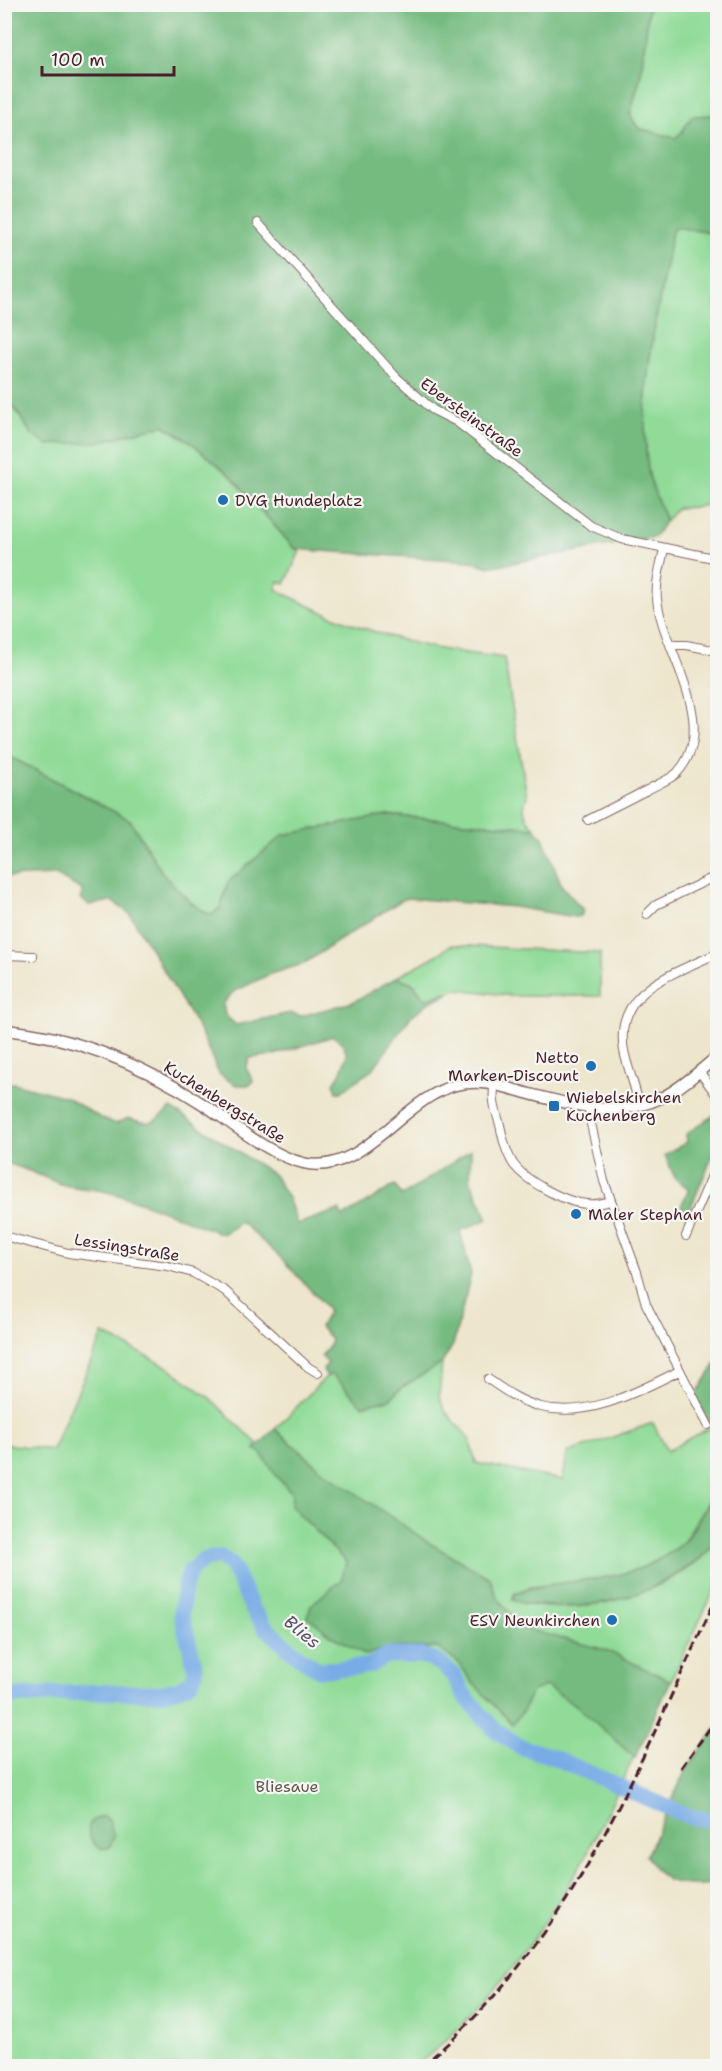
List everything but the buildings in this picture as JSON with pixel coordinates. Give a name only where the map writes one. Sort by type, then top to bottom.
[{"type":"main road","name":"Kuchenbergstraße","points":[[4,1030],[70,1043],[101,1052],[137,1067],[177,1088],[268,1148],[287,1158],[309,1165],[329,1164],[349,1157],[445,1088],[469,1082],[495,1084],[590,1108],[639,1106],[662,1098],[717,1056]]},
{"type":"street","name":"Ebersteinstraße","points":[[258,223],[396,377],[417,397],[433,410],[457,422],[591,526],[622,539],[717,559]]},
{"type":"street","points":[[588,820],[674,776],[693,754],[699,736],[695,698],[660,614],[657,599],[664,549]]},
{"type":"street","points":[[674,645],[717,651]]},
{"type":"street","points":[[647,914],[657,904],[717,875]]},
{"type":"street","points":[[639,1106],[624,1053],[623,1042],[627,1014],[636,999],[649,987],[717,953]]},
{"type":"street","points":[[4,955],[33,956]]},
{"type":"street","points":[[699,1071],[717,1097]]},
{"type":"street","points":[[495,1084],[494,1103],[507,1150],[522,1174],[574,1202],[590,1205],[610,1201]]},
{"type":"street","points":[[590,1108],[593,1134],[610,1201],[637,1272],[646,1304],[708,1425]]},
{"type":"street","points":[[686,1236],[717,1162]]},
{"type":"street","name":"Lessingstraße","points":[[4,1236],[47,1249],[168,1266],[194,1273],[225,1291],[308,1367],[318,1373]]},
{"type":"street","points":[[488,1379],[530,1404],[543,1408],[571,1409],[600,1405],[679,1371]]},
{"type":"green space","points":[[4,5],[649,5],[641,74],[630,114],[638,128],[675,138],[682,132],[692,116],[718,115],[717,234],[676,227],[672,231],[651,349],[645,409],[645,439],[649,475],[666,521],[654,537],[489,567],[470,561],[294,548],[232,477],[188,440],[163,425],[98,442],[47,445],[32,435],[5,393]]},
{"type":"green space","points":[[649,5],[717,5],[717,115],[692,116],[682,132],[675,138],[638,128],[630,114],[641,74]]},
{"type":"green space","points":[[676,227],[717,234],[717,501],[698,507],[677,508],[666,521],[649,475],[645,439],[645,409],[656,319],[672,231]]},
{"type":"green space","points":[[4,393],[32,435],[98,442],[163,425],[188,440],[232,477],[294,548],[300,551],[285,584],[279,581],[276,589],[329,615],[384,635],[442,649],[504,658],[527,797],[524,810],[526,817],[535,828],[386,815],[228,882],[221,906],[214,914],[208,914],[191,903],[163,874],[130,820],[5,754]]},
{"type":"green space","points":[[5,754],[130,820],[163,874],[191,903],[208,914],[214,914],[221,906],[228,882],[283,835],[386,815],[535,828],[543,838],[562,886],[583,910],[581,916],[575,917],[514,907],[408,898],[400,901],[303,964],[270,974],[233,992],[223,1004],[225,1015],[236,1025],[291,1013],[301,1016],[353,1002],[397,977],[412,983],[426,999],[441,993],[449,993],[428,1003],[411,1016],[373,1069],[341,1092],[337,1092],[334,1083],[347,1055],[343,1043],[333,1036],[274,1055],[250,1058],[246,1068],[253,1081],[250,1085],[236,1085],[219,1074],[201,1033],[130,914],[112,901],[89,905],[81,899],[82,890],[56,875],[5,877]]},
{"type":"green space","points":[[451,945],[600,953],[600,996],[513,996],[457,989],[426,999],[412,983],[397,977]]},
{"type":"green space","points":[[5,1083],[66,1097],[99,1117],[116,1124],[128,1118],[151,1122],[171,1108],[274,1175],[289,1200],[297,1224],[339,1210],[343,1217],[395,1185],[402,1196],[471,1150],[470,1180],[488,1219],[460,1231],[471,1274],[453,1345],[442,1363],[402,1387],[390,1399],[362,1405],[333,1375],[327,1376],[323,1370],[328,1363],[321,1356],[329,1347],[331,1339],[320,1327],[329,1310],[280,1257],[241,1222],[223,1234],[125,1197],[105,1191],[61,1184],[5,1163]]},
{"type":"green space","points":[[717,1113],[717,1145],[687,1216],[683,1213],[681,1206],[689,1189],[675,1178],[665,1155],[687,1142],[686,1134]]},
{"type":"green space","name":"Bliesaue","points":[[103,1334],[166,1366],[210,1398],[259,1445],[255,1449],[316,1465],[275,1429],[327,1376],[332,1374],[362,1404],[390,1399],[402,1387],[442,1363],[439,1397],[445,1411],[469,1438],[476,1463],[563,1480],[567,1453],[653,1423],[667,1451],[710,1427],[709,1423],[717,1418],[717,1487],[684,1541],[674,1551],[641,1569],[606,1578],[530,1587],[515,1593],[512,1600],[536,1606],[593,1605],[623,1598],[652,1588],[678,1575],[700,1559],[717,1540],[717,1585],[585,1858],[549,1916],[489,1996],[466,2021],[416,2066],[5,2066],[5,1444],[52,1450]]},
{"type":"green space","points":[[717,1362],[717,1418],[709,1423],[695,1396]]},
{"type":"green space","points":[[275,1429],[319,1468],[431,1544],[490,1578],[497,1597],[522,1628],[606,1650],[671,1681],[635,1758],[576,1705],[546,1686],[532,1691],[523,1711],[512,1724],[472,1682],[459,1663],[437,1648],[390,1647],[366,1655],[330,1635],[308,1617],[311,1605],[341,1580],[346,1562],[291,1506],[292,1493],[276,1476],[260,1452],[255,1449]]},
{"type":"green space","points":[[717,1487],[717,1540],[695,1562],[660,1584],[598,1604],[555,1606],[512,1600],[515,1593],[533,1588],[623,1573],[658,1560],[684,1542]]},
{"type":"green space","points":[[717,1727],[717,1883],[681,1884],[661,1875],[646,1856],[685,1772]]},
{"type":"green space","points":[[103,1816],[109,1819],[114,1837],[109,1848],[100,1849],[91,1840],[88,1830],[92,1822]]},
{"type":"waterway","name":"Blies","points":[[4,1697],[93,1692],[162,1693],[178,1689],[192,1681],[196,1670],[181,1614],[184,1589],[190,1571],[204,1560],[220,1557],[232,1565],[252,1608],[265,1627],[300,1658],[320,1670],[369,1666],[387,1655],[424,1656],[441,1664],[454,1676],[464,1695],[494,1729],[521,1747],[550,1756],[690,1817],[718,1821]]},
{"type":"railway","points":[[422,2066],[464,2028],[503,1986],[555,1918],[591,1859],[630,1785],[718,1595]]},
{"type":"railway","points":[[681,1768],[718,1717]]},
{"type":"place","name":"DVG Hundeplatz","points":[[223,500]]},
{"type":"place","name":"Netto Marken-Discount","points":[[591,1066]]},
{"type":"place","name":"Wiebelskirchen Kuchenberg","points":[[554,1106]]},
{"type":"place","name":"Maler Stephan","points":[[576,1214]]},
{"type":"place","name":"ESV Neunkirchen","points":[[612,1620]]}]
